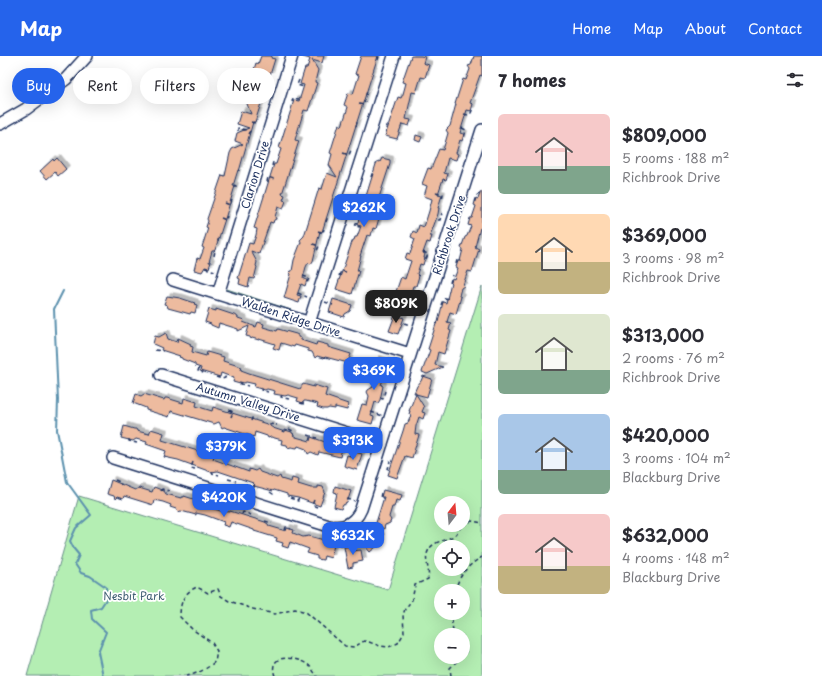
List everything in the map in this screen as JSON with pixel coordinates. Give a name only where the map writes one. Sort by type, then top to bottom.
[{"type":"street","points":[[0,124],[26,109],[66,79],[87,56]]},
{"type":"street","name":"Clarion Drive","points":[[218,294],[292,56]]},
{"type":"street","points":[[309,323],[394,56]]},
{"type":"street","name":"Richbrook Drive","points":[[113,458],[329,526],[340,527],[353,521],[361,509],[482,130]]},
{"type":"street","name":"Walden Ridge Drive","points":[[173,280],[410,354]]},
{"type":"street","name":"Autumn Valley Drive","points":[[161,375],[382,444]]},
{"type":"path","points":[[378,60],[379,56]]},
{"type":"path","points":[[299,80],[298,85],[304,87]]},
{"type":"path","points":[[366,95],[368,88]]},
{"type":"path","points":[[292,102],[294,98],[299,99]]},
{"type":"path","points":[[359,104],[364,105],[365,101]]},
{"type":"path","points":[[464,114],[468,115],[471,113],[473,108]]},
{"type":"path","points":[[251,122],[255,123],[257,120]]},
{"type":"path","points":[[356,126],[358,120]]},
{"type":"path","points":[[386,129],[388,123]]},
{"type":"path","points":[[238,131],[238,128],[246,130]]},
{"type":"path","points":[[462,128],[466,130],[464,138]]},
{"type":"path","points":[[343,153],[349,155],[351,150]]},
{"type":"path","points":[[272,166],[273,162],[275,163]]},
{"type":"path","points":[[371,176],[373,171]]},
{"type":"path","points":[[267,182],[268,178],[274,179]]},
{"type":"path","points":[[234,185],[236,186],[235,190]]},
{"type":"path","points":[[436,192],[443,194],[442,199]]},
{"type":"path","points":[[474,202],[476,196],[479,194],[482,195]]},
{"type":"path","points":[[225,203],[230,205],[232,200]]},
{"type":"path","points":[[438,220],[440,220],[442,213]]},
{"type":"path","points":[[221,218],[226,220],[227,216]]},
{"type":"path","points":[[326,222],[328,216]]},
{"type":"path","points":[[357,222],[355,226],[360,227]]},
{"type":"path","points":[[318,231],[323,233],[324,229]]},
{"type":"path","points":[[218,241],[220,235]]},
{"type":"path","points":[[313,244],[318,246],[317,251]]},
{"type":"path","points":[[214,250],[214,256]]},
{"type":"path","points":[[423,252],[428,254],[425,262]]},
{"type":"path","points":[[456,264],[457,260],[461,261]]},
{"type":"path","points":[[205,268],[217,272]]},
{"type":"path","points":[[339,276],[341,270],[346,272]]},
{"type":"path","points":[[450,283],[452,275]]},
{"type":"path","points":[[303,276],[308,278],[307,283]]},
{"type":"path","points":[[298,294],[310,297]]},
{"type":"path","points":[[410,298],[413,299],[412,303]]},
{"type":"path","points":[[441,305],[445,298],[449,299]]},
{"type":"path","points":[[323,302],[333,305]]},
{"type":"path","points":[[404,323],[412,326]]},
{"type":"path","points":[[155,350],[163,351]]},
{"type":"path","points":[[199,368],[198,371],[203,373]]},
{"type":"path","points":[[216,377],[222,379],[225,378],[226,374]]},
{"type":"path","points":[[385,375],[396,378]]},
{"type":"path","points":[[241,382],[241,384],[248,386]]},
{"type":"path","points":[[262,388],[261,390],[268,392]]},
{"type":"path","points":[[381,398],[383,399],[385,391]]},
{"type":"path","points":[[282,394],[282,397],[289,399]]},
{"type":"path","points":[[300,403],[304,404],[304,401]]},
{"type":"path","points":[[229,410],[233,412],[232,417]]},
{"type":"path","points":[[371,412],[384,416]]},
{"type":"path","points":[[251,421],[252,418],[256,419]]},
{"type":"path","points":[[269,424],[270,423],[277,426]]},
{"type":"path","points":[[289,430],[293,431],[293,433]]},
{"type":"path","points":[[308,435],[318,438]]},
{"type":"path","points":[[129,439],[129,441],[137,443]]},
{"type":"path","points":[[350,456],[354,442]]},
{"type":"path","points":[[389,469],[390,461]]},
{"type":"path","points":[[193,462],[191,468],[195,469]]},
{"type":"path","points":[[212,471],[218,475]]},
{"type":"path","points":[[228,479],[236,481]]},
{"type":"path","points":[[115,480],[120,482],[122,485]]},
{"type":"path","points":[[254,485],[253,487],[258,488]]},
{"type":"path","points":[[161,491],[162,489],[169,491]]},
{"type":"path","points":[[270,492],[273,494],[274,491]]},
{"type":"path","points":[[382,493],[380,498],[382,498]]},
{"type":"path","points":[[290,498],[298,501],[299,496]]},
{"type":"path","points":[[347,499],[356,502]]},
{"type":"path","points":[[314,500],[312,505],[316,507]]},
{"type":"path","points":[[242,514],[243,512],[251,515]]},
{"type":"path","points":[[265,521],[272,523]]},
{"type":"path","points":[[470,522],[482,523]]},
{"type":"path","points":[[285,530],[286,527],[291,528]]},
{"type":"path","points":[[360,534],[367,529],[370,532]]},
{"type":"path","points":[[186,676],[192,675],[209,666],[215,661],[217,652],[212,643],[192,629],[180,617],[180,605],[189,591],[197,587],[208,593],[218,589],[221,596],[236,604],[275,614],[295,609],[306,612],[345,646],[354,647],[364,641],[389,647],[398,643],[404,633],[403,615],[405,609],[412,600],[415,585],[428,579],[430,571],[427,562],[427,554],[432,545],[455,535],[457,532]]},
{"type":"path","points":[[340,546],[354,544],[356,550]]},
{"type":"path","points":[[457,584],[463,572],[472,563],[482,557]]},
{"type":"path","points":[[275,676],[273,671],[275,664],[278,660],[287,657],[308,664],[317,676]]},
{"type":"path","points":[[451,676],[450,668],[454,664]]},
{"type":"green space","name":"Nesbit Park","points":[[482,286],[482,676],[27,676],[79,496],[388,590]]},
{"type":"green space","points":[[227,289],[291,310],[290,311],[233,293]]},
{"type":"building","points":[[261,56],[272,56],[271,58],[275,59],[272,68],[254,68],[256,63],[258,64]]},
{"type":"building","points":[[303,56],[324,56],[322,63],[312,60],[318,70],[315,82],[317,83],[308,111],[304,110],[295,140],[299,141],[282,194],[285,195],[283,200],[286,201],[283,209],[278,207],[275,217],[276,219],[273,223],[270,222],[259,254],[251,251],[257,262],[257,267],[254,279],[250,278],[248,287],[239,284],[240,279],[238,278],[249,243],[253,244],[256,235],[257,229],[254,228],[274,164],[276,164],[281,149],[279,148],[294,100],[299,101],[304,85],[300,84],[305,68],[307,68],[310,59]]},
{"type":"building","points":[[361,56],[378,56],[322,232],[320,231],[313,261],[311,264],[308,263],[306,267],[303,278],[307,280],[305,286],[301,284],[297,295],[301,296],[299,303],[284,298],[291,274],[289,272],[292,271],[294,260],[301,242],[300,240],[304,236],[319,188],[322,189],[327,173],[337,177],[329,165],[332,154],[330,153],[339,124],[342,126],[348,107],[344,105],[348,93],[353,94],[359,75],[355,74]]},
{"type":"building","points":[[411,56],[425,57],[423,63],[429,65],[425,78],[421,77],[416,93],[412,92],[406,119],[411,120],[409,126],[402,124],[397,139],[385,136],[398,97],[401,98],[403,94],[406,83],[402,82]]},
{"type":"building","points":[[474,56],[482,56],[482,76],[480,75],[470,103],[473,104],[471,111],[467,110],[460,133],[464,134],[462,141],[460,140],[456,153],[458,154],[456,160],[448,158],[444,173],[448,174],[446,180],[443,179],[438,194],[442,195],[438,208],[438,214],[430,236],[432,236],[430,243],[427,242],[423,253],[425,254],[425,258],[423,265],[420,264],[416,286],[413,286],[410,296],[410,299],[412,300],[410,306],[395,302],[395,300],[393,300],[401,277],[405,279],[411,261],[405,259],[407,253],[410,254],[415,239],[411,237],[413,231],[417,233],[419,225],[424,227],[432,199],[424,196],[427,186],[422,184],[428,168],[431,169],[439,149],[443,150],[448,133],[446,130],[450,126],[463,79],[466,80],[470,69],[468,66],[471,65]]},
{"type":"building","points":[[247,104],[261,104],[255,122],[253,122],[215,250],[212,251],[209,268],[205,267],[202,272],[194,270],[197,258],[200,259],[204,248],[202,247],[208,228],[206,227],[208,221],[207,219],[222,175],[225,176],[230,153],[232,149],[243,144],[235,141],[237,133],[249,128],[237,124],[241,111],[251,114]]},
{"type":"building","points":[[416,135],[422,137],[420,142],[415,140]]},
{"type":"building","points":[[57,158],[66,169],[58,176],[55,172],[47,179],[40,171],[53,159],[54,161]]},
{"type":"building","points":[[382,158],[390,160],[390,164],[373,216],[379,218],[376,229],[373,228],[371,236],[367,235],[360,256],[357,271],[359,271],[352,294],[336,289],[352,242],[355,237],[357,237],[361,226],[357,225],[376,164],[378,161],[380,162]]},
{"type":"building","points":[[481,191],[482,229],[480,228],[475,247],[479,249],[472,272],[468,271],[463,285],[464,286],[461,288],[459,296],[461,297],[456,314],[450,312],[447,322],[451,323],[449,330],[451,331],[444,354],[438,352],[435,365],[443,367],[427,374],[422,372],[430,350],[428,349],[438,322],[443,302],[446,303],[452,278],[454,279],[458,268],[456,267],[458,261],[460,261],[463,249],[461,248],[471,226],[468,225],[476,206],[474,205],[476,198],[478,199]]},
{"type":"building","points":[[167,296],[180,298],[195,303],[194,304],[197,305],[195,313],[191,312],[190,314],[168,308],[167,305],[164,304]]},
{"type":"building","points":[[333,299],[352,305],[350,311],[345,314],[344,317],[329,312]]},
{"type":"building","points":[[209,309],[216,311],[216,309],[237,316],[238,318],[244,320],[243,322],[256,327],[258,322],[264,324],[263,327],[296,334],[301,338],[301,340],[316,345],[317,342],[328,345],[328,347],[351,354],[348,363],[325,357],[317,356],[315,358],[312,352],[308,351],[308,349],[295,345],[294,347],[281,343],[279,350],[273,348],[275,344],[259,339],[251,339],[250,337],[246,336],[249,326],[238,331],[238,329],[219,323],[218,328],[205,322]]},
{"type":"building","points":[[395,315],[404,318],[398,334],[389,331]]},
{"type":"building","points":[[166,333],[168,339],[177,342],[178,338],[191,344],[190,346],[193,347],[192,352],[206,356],[207,352],[224,357],[223,361],[242,367],[241,370],[249,373],[300,389],[303,384],[314,387],[314,385],[327,389],[325,396],[348,404],[347,410],[335,407],[335,409],[323,409],[317,407],[318,404],[306,401],[303,403],[297,401],[298,398],[288,395],[285,396],[274,394],[275,391],[254,387],[255,384],[240,382],[240,384],[233,382],[234,378],[221,373],[220,377],[200,371],[201,368],[195,366],[195,364],[182,359],[179,357],[180,356],[161,350],[162,348],[153,344],[155,336],[159,337]]},
{"type":"building","points":[[376,359],[391,364],[389,371],[385,374],[381,385],[383,386],[380,400],[378,403],[375,402],[371,416],[374,417],[372,424],[357,420],[362,404],[367,405],[369,396],[367,392],[373,387],[376,377],[370,376]]},
{"type":"building","points":[[423,376],[432,379],[427,397],[416,394],[424,407],[422,412],[425,413],[423,419],[419,417],[416,426],[415,434],[419,435],[412,458],[405,456],[397,478],[388,475],[405,424],[408,423],[411,415],[409,414],[409,411],[416,393],[414,393]]},
{"type":"building","points":[[136,394],[141,396],[144,394],[164,400],[167,398],[183,403],[184,398],[197,402],[196,406],[212,411],[213,407],[270,425],[273,428],[285,432],[285,430],[292,432],[296,437],[310,441],[311,437],[342,448],[340,457],[319,452],[318,455],[311,452],[308,454],[306,449],[298,446],[297,448],[288,448],[287,445],[281,444],[282,440],[271,437],[268,438],[267,436],[255,432],[254,437],[224,427],[222,428],[219,422],[214,424],[171,411],[169,417],[146,410],[146,408],[133,403]]},
{"type":"building","points":[[124,426],[149,434],[151,429],[164,433],[162,440],[214,456],[213,459],[249,472],[249,469],[255,471],[258,469],[260,472],[277,478],[280,476],[281,479],[291,482],[292,478],[299,480],[298,484],[311,488],[318,488],[318,486],[323,487],[325,492],[320,506],[298,498],[287,496],[287,494],[274,490],[254,486],[255,485],[253,483],[218,471],[211,472],[178,460],[164,457],[166,451],[146,444],[147,442],[136,439],[133,441],[121,438]]},
{"type":"building","points":[[355,452],[362,454],[357,470],[344,466],[347,455],[354,457]]},
{"type":"building","points":[[111,480],[135,490],[139,488],[152,492],[154,487],[164,491],[166,494],[181,498],[184,496],[203,502],[207,507],[221,511],[230,511],[265,522],[269,526],[286,531],[287,528],[294,530],[293,533],[303,537],[309,536],[328,541],[328,544],[334,545],[331,558],[324,556],[323,560],[317,559],[317,556],[307,553],[309,549],[290,542],[288,548],[282,546],[283,543],[276,541],[277,538],[231,522],[229,527],[223,525],[224,522],[205,515],[196,513],[196,515],[181,511],[178,512],[176,509],[170,507],[171,505],[163,502],[154,500],[153,505],[124,496],[123,499],[117,497],[115,499],[114,496],[107,494]]},
{"type":"building","points":[[335,486],[351,491],[347,503],[343,505],[341,509],[334,507],[337,493],[334,492]]},
{"type":"building","points":[[383,490],[402,495],[400,501],[396,500],[394,507],[392,507],[389,517],[391,520],[390,523],[385,525],[384,529],[375,526],[384,497],[381,497]]},
{"type":"building","points":[[373,528],[381,538],[373,544],[376,547],[370,552],[358,538],[363,533],[369,532]]},
{"type":"building","points":[[352,546],[352,551],[361,550],[363,561],[353,563],[353,567],[348,568],[344,547]]},
{"type":"waterway","points":[[63,291],[54,309],[58,400],[57,430],[67,482],[91,515],[76,528],[70,541],[79,555],[75,564],[81,573],[90,576],[106,587],[107,598],[101,607],[91,610],[92,619],[106,632],[98,652],[103,676]]}]
